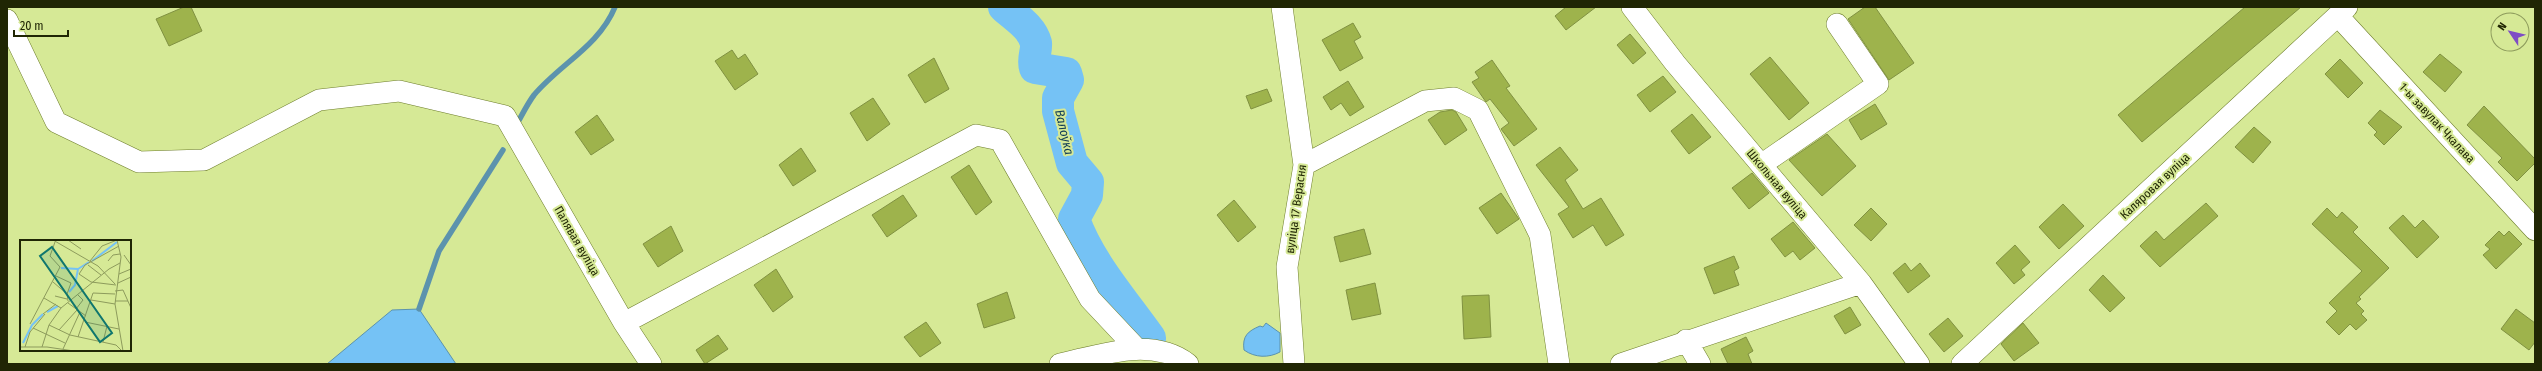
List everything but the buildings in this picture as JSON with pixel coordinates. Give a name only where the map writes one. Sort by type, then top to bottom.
[{"type":"street","name":"вуліца 17 Верасня","points":[[1282,7],[1304,165],[1287,268],[1294,364]]},
{"type":"street","name":"Школьная вуліца","points":[[1632,7],[1674,64],[1861,283],[1919,364]]},
{"type":"street","name":"1-ы завулак Чкалава","points":[[2343,11],[2535,230]]},
{"type":"street","name":"Каляровая вуліца","points":[[1962,364],[2343,11]]},
{"type":"street","name":"Палявая вуліца","points":[[7,20],[56,122],[139,162],[204,160],[319,100],[399,91],[505,116],[624,323],[651,364]]},
{"type":"street","points":[[1760,165],[1878,84],[1837,24]]},
{"type":"street","points":[[1304,165],[1425,101],[1454,98],[1478,110],[1540,235],[1559,364]]},
{"type":"street","points":[[624,323],[976,135],[1000,140],[1090,299],[1136,348]]},
{"type":"street","points":[[1621,364],[1686,340],[1861,283]]},
{"type":"street","points":[[1686,340],[1700,364]]},
{"type":"street","points":[[1060,364],[1136,348],[1179,357],[1188,364]]},
{"type":"water","points":[[419,309],[456,364],[327,364],[392,310]]},
{"type":"water","points":[[1266,323],[1280,333],[1280,352],[1267,356],[1257,356],[1248,353],[1244,350],[1245,338],[1249,332],[1260,326],[1263,327]]},
{"type":"waterway","points":[[518,122],[534,95],[544,84],[589,44],[608,21],[615,7]]},
{"type":"waterway","name":"Валоўка","points":[[1004,7],[1023,23],[1034,37],[1036,43],[1034,61],[1035,68],[1066,73],[1068,80],[1058,98],[1058,111],[1072,163],[1088,182],[1087,195],[1074,219],[1098,266],[1150,338]]},
{"type":"waterway","points":[[419,309],[439,251],[503,150]]}]
